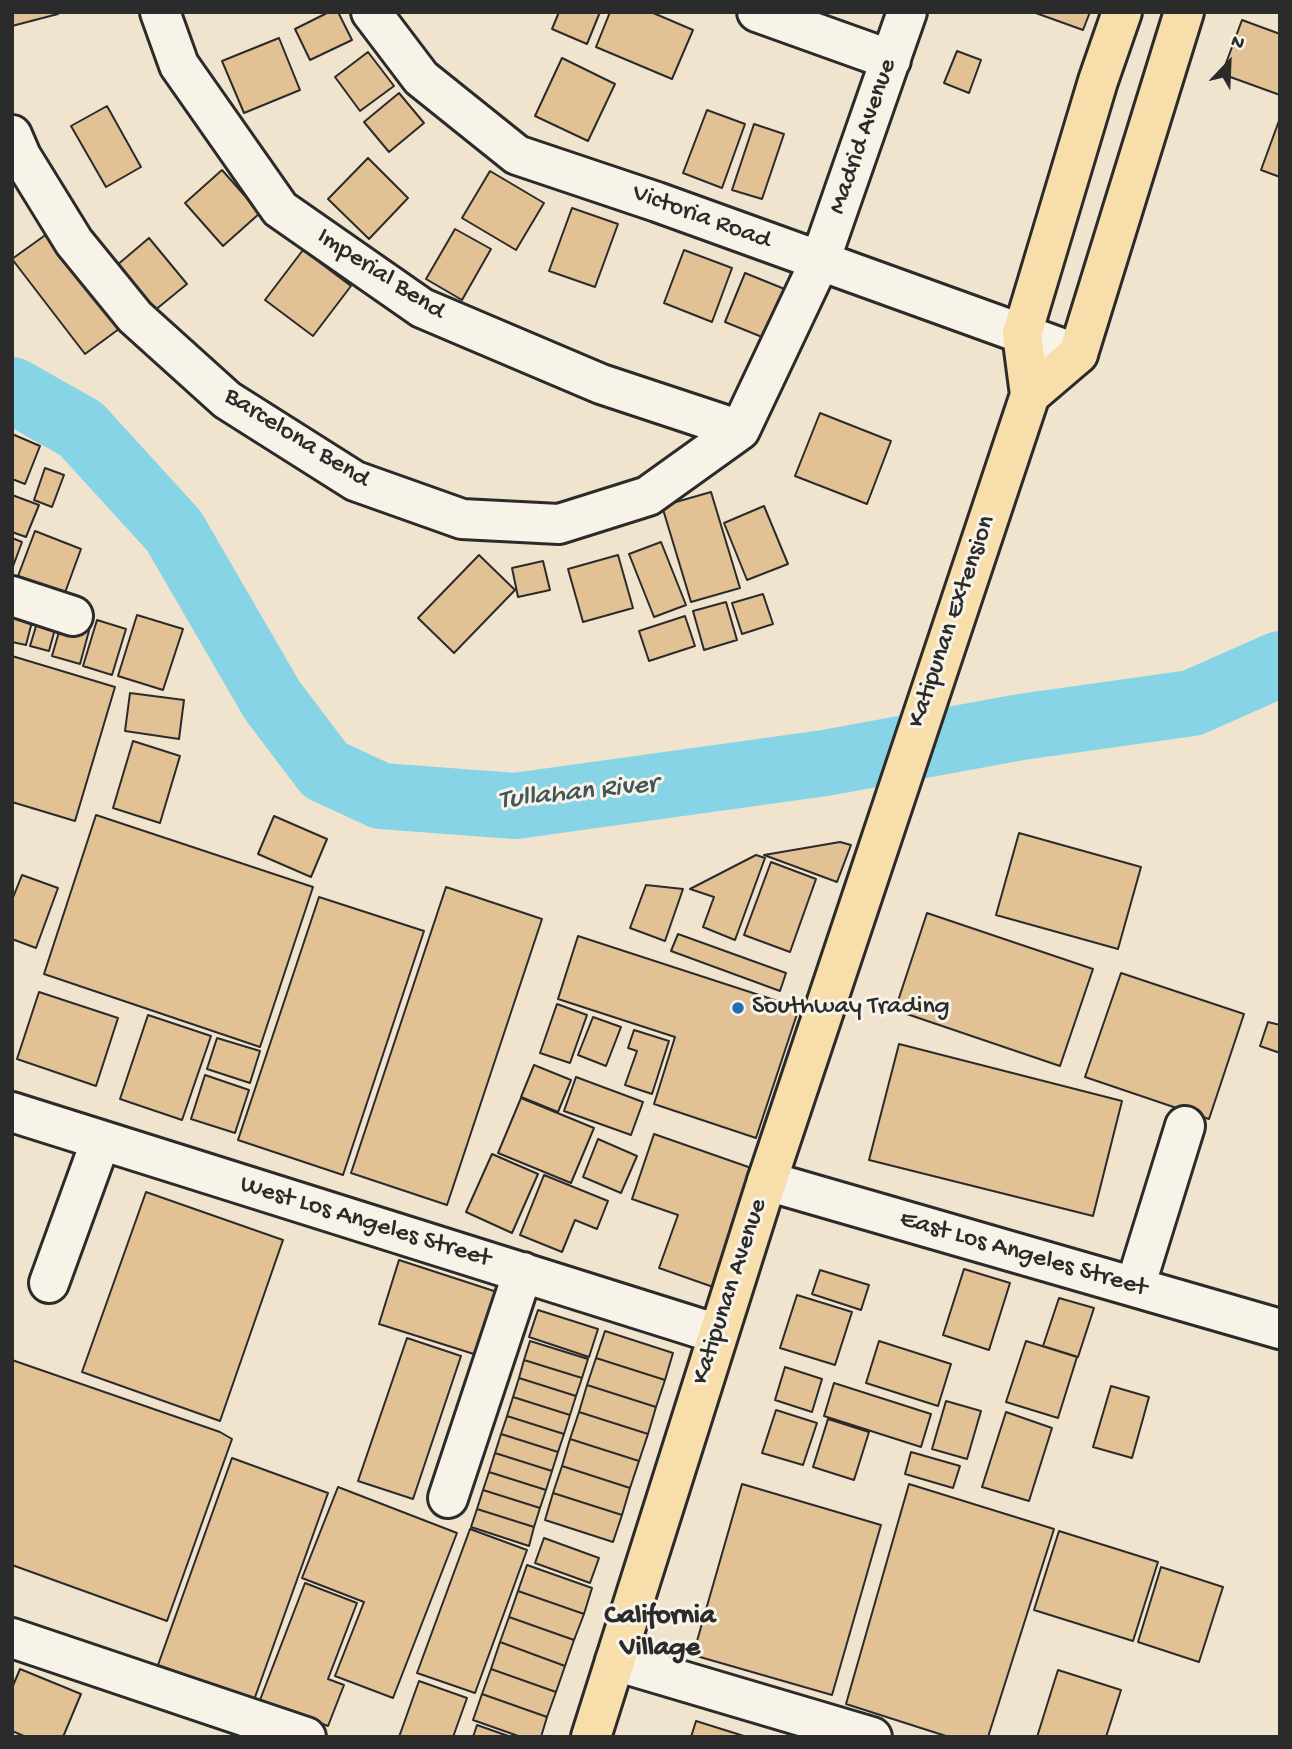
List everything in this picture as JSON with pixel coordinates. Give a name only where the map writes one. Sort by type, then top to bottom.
[{"type":"main road","name":"Katipunan Extension","points":[[882,834],[1030,395],[1022,334],[1094,94],[1122,12]]},
{"type":"main road","points":[[1030,395],[1077,354],[1184,12]]},
{"type":"main road","name":"Katipunan Avenue","points":[[591,1737],[767,1181],[882,834]]},
{"type":"street","name":"Imperial Bend","points":[[160,12],[179,65],[280,209],[422,308],[601,384],[740,430]]},
{"type":"street","name":"Victoria Road","points":[[371,12],[421,78],[517,155],[1077,354]]},
{"type":"street","points":[[757,12],[891,60]]},
{"type":"street","name":"Madrid Avenue","points":[[820,261],[907,12]]},
{"type":"street","name":"Barcelona Bend","points":[[12,135],[21,156],[74,242],[135,317],[227,400],[355,481],[462,519],[559,524],[648,496],[740,430],[820,261]]},
{"type":"street","points":[[12,596],[73,616]]},
{"type":"street","name":"West Los Angeles Street","points":[[12,1112],[718,1334]]},
{"type":"street","points":[[1135,1287],[1185,1126]]},
{"type":"street","points":[[49,1283],[101,1140]]},
{"type":"street","name":"East Los Angeles Street","points":[[767,1181],[1280,1329]]},
{"type":"street","points":[[448,1498],[523,1272]]},
{"type":"street","points":[[12,1638],[287,1734]]},
{"type":"street","points":[[615,1661],[872,1737]]},
{"type":"building","points":[[12,12],[57,12],[58,14],[12,26]]},
{"type":"building","points":[[329,12],[338,12],[352,40],[310,60],[295,29]]},
{"type":"building","points":[[559,12],[600,12],[587,44],[552,29]]},
{"type":"building","points":[[610,12],[651,12],[693,30],[672,79],[596,47]]},
{"type":"building","points":[[1033,12],[1090,12],[1083,30]]},
{"type":"building","points":[[1242,20],[1280,34],[1280,95],[1222,74]]},
{"type":"building","points":[[279,38],[300,90],[244,113],[222,61]]},
{"type":"building","points":[[957,51],[981,60],[969,93],[944,83]]},
{"type":"building","points":[[368,52],[394,86],[360,111],[335,77]]},
{"type":"building","points":[[562,58],[615,84],[588,141],[535,116]]},
{"type":"building","points":[[399,93],[424,123],[389,152],[364,122]]},
{"type":"building","points":[[107,106],[141,167],[106,187],[71,126]]},
{"type":"building","points":[[707,110],[745,124],[722,188],[683,173]]},
{"type":"building","points":[[1280,118],[1280,177],[1261,170]]},
{"type":"building","points":[[754,124],[784,134],[762,199],[732,190]]},
{"type":"building","points":[[368,158],[408,198],[369,239],[328,199]]},
{"type":"building","points":[[222,170],[260,213],[223,246],[185,203]]},
{"type":"building","points":[[490,171],[544,203],[516,250],[462,218]]},
{"type":"building","points":[[572,208],[618,224],[595,287],[549,271]]},
{"type":"building","points":[[455,229],[491,249],[462,300],[426,279]]},
{"type":"building","points":[[51,231],[123,326],[85,354],[12,259]]},
{"type":"building","points":[[149,238],[187,284],[154,311],[116,266]]},
{"type":"building","points":[[303,250],[351,286],[313,336],[265,300]]},
{"type":"building","points":[[684,250],[732,268],[712,322],[664,303]]},
{"type":"building","points":[[745,273],[787,290],[767,339],[725,322]]},
{"type":"building","points":[[820,413],[891,441],[867,504],[795,476]]},
{"type":"building","points":[[12,434],[40,446],[25,484],[12,479]]},
{"type":"building","points":[[45,468],[64,475],[52,507],[34,500]]},
{"type":"building","points":[[711,492],[740,588],[691,602],[662,506]]},
{"type":"building","points":[[12,495],[39,505],[26,537],[12,532]]},
{"type":"building","points":[[764,506],[788,564],[747,580],[724,523]]},
{"type":"building","points":[[35,531],[81,549],[59,609],[12,592]]},
{"type":"building","points":[[12,538],[22,542],[12,569]]},
{"type":"building","points":[[661,542],[686,605],[654,617],[629,554]]},
{"type":"building","points":[[479,555],[515,590],[454,653],[418,618]]},
{"type":"building","points":[[618,555],[633,608],[583,622],[568,569]]},
{"type":"building","points":[[543,561],[550,590],[518,597],[512,568]]},
{"type":"building","points":[[763,594],[773,624],[742,634],[732,603]]},
{"type":"building","points":[[726,602],[737,640],[704,650],[693,611]]},
{"type":"building","points":[[12,612],[33,618],[26,645],[12,642]]},
{"type":"building","points":[[40,613],[58,618],[49,651],[30,646]]},
{"type":"building","points":[[137,615],[183,629],[163,690],[118,676]]},
{"type":"building","points":[[685,616],[695,646],[649,661],[639,631]]},
{"type":"building","points":[[63,618],[90,627],[80,664],[52,656]]},
{"type":"building","points":[[97,620],[126,629],[112,675],[83,666]]},
{"type":"building","points":[[12,656],[115,687],[75,821],[12,802]]},
{"type":"building","points":[[130,693],[184,700],[179,739],[125,731]]},
{"type":"building","points":[[133,741],[180,756],[160,823],[113,808]]},
{"type":"building","points":[[96,815],[313,887],[260,1047],[44,974]]},
{"type":"building","points":[[274,816],[327,839],[311,877],[258,854]]},
{"type":"building","points":[[1019,833],[1141,867],[1118,949],[996,915]]},
{"type":"building","points":[[840,842],[851,845],[837,882],[764,855]]},
{"type":"building","points":[[756,855],[765,858],[735,940],[703,927],[714,897],[690,889]]},
{"type":"building","points":[[771,862],[816,879],[790,952],[744,935]]},
{"type":"building","points":[[22,875],[58,888],[36,948],[12,939],[12,900]]},
{"type":"building","points":[[646,885],[683,889],[665,941],[630,928]]},
{"type":"building","points":[[446,887],[542,919],[447,1205],[351,1173]]},
{"type":"building","points":[[319,897],[424,931],[343,1175],[238,1140]]},
{"type":"building","points":[[927,913],[1093,969],[1060,1066],[895,1010]]},
{"type":"building","points":[[678,934],[786,973],[780,991],[671,951]]},
{"type":"building","points":[[578,936],[799,1008],[756,1138],[654,1104],[675,1037],[558,999]]},
{"type":"building","points":[[1121,973],[1244,1014],[1209,1119],[1085,1077]]},
{"type":"building","points":[[39,992],[118,1018],[96,1086],[17,1059]]},
{"type":"building","points":[[557,1004],[587,1015],[570,1063],[540,1053]]},
{"type":"building","points":[[148,1015],[211,1036],[182,1120],[120,1099]]},
{"type":"building","points":[[593,1017],[621,1027],[606,1066],[578,1055]]},
{"type":"building","points":[[1268,1022],[1280,1025],[1280,1053],[1260,1046]]},
{"type":"building","points":[[634,1030],[669,1041],[652,1094],[625,1085],[637,1051],[628,1048]]},
{"type":"building","points":[[217,1038],[260,1051],[250,1083],[207,1069]]},
{"type":"building","points":[[899,1044],[1122,1101],[1093,1216],[869,1160]]},
{"type":"building","points":[[534,1065],[571,1080],[558,1112],[521,1097]]},
{"type":"building","points":[[205,1075],[249,1090],[235,1133],[191,1119]]},
{"type":"building","points":[[576,1077],[643,1102],[631,1135],[564,1111]]},
{"type":"building","points":[[521,1098],[594,1128],[571,1183],[498,1153]]},
{"type":"building","points":[[654,1134],[757,1170],[716,1288],[659,1268],[678,1215],[632,1199]]},
{"type":"building","points":[[598,1139],[637,1156],[621,1193],[583,1177]]},
{"type":"building","points":[[492,1154],[538,1174],[512,1233],[466,1212]]},
{"type":"building","points":[[544,1175],[608,1201],[597,1229],[575,1220],[562,1252],[520,1235]]},
{"type":"building","points":[[146,1192],[283,1240],[220,1421],[82,1372]]},
{"type":"building","points":[[399,1260],[497,1292],[477,1355],[379,1324]]},
{"type":"building","points":[[964,1269],[1010,1283],[989,1350],[943,1335]]},
{"type":"building","points":[[820,1270],[869,1285],[861,1310],[812,1294]]},
{"type":"building","points":[[797,1295],[852,1312],[835,1365],[780,1348]]},
{"type":"building","points":[[1059,1298],[1094,1308],[1078,1357],[1043,1346]]},
{"type":"building","points":[[538,1310],[598,1329],[589,1357],[529,1337]]},
{"type":"building","points":[[605,1331],[673,1353],[665,1380],[596,1358]]},
{"type":"building","points":[[407,1338],[461,1356],[413,1499],[358,1481]]},
{"type":"building","points":[[530,1341],[588,1359],[582,1378],[524,1360]]},
{"type":"building","points":[[879,1341],[951,1364],[938,1406],[866,1383]]},
{"type":"building","points":[[1026,1341],[1077,1357],[1058,1418],[1006,1402]]},
{"type":"building","points":[[596,1358],[665,1380],[656,1407],[587,1385]]},
{"type":"building","points":[[12,1360],[220,1432],[232,1439],[167,1621],[12,1565]]},
{"type":"building","points":[[524,1360],[582,1378],[576,1396],[519,1378]]},
{"type":"building","points":[[785,1367],[822,1379],[812,1412],[775,1400]]},
{"type":"building","points":[[519,1378],[576,1396],[570,1415],[513,1397]]},
{"type":"building","points":[[834,1383],[931,1414],[921,1447],[824,1416]]},
{"type":"building","points":[[587,1385],[656,1407],[648,1434],[579,1412]]},
{"type":"building","points":[[1111,1386],[1149,1397],[1132,1458],[1093,1447]]},
{"type":"building","points":[[513,1397],[570,1415],[564,1434],[507,1416]]},
{"type":"building","points":[[946,1401],[981,1411],[967,1459],[932,1449]]},
{"type":"building","points":[[776,1410],[817,1423],[803,1465],[762,1453]]},
{"type":"building","points":[[579,1412],[648,1434],[639,1461],[570,1439]]},
{"type":"building","points":[[1006,1412],[1052,1428],[1029,1501],[982,1487]]},
{"type":"building","points":[[507,1416],[564,1434],[558,1452],[501,1434]]},
{"type":"building","points":[[828,1419],[869,1432],[854,1480],[813,1467]]},
{"type":"building","points":[[501,1434],[558,1452],[552,1471],[495,1453]]},
{"type":"building","points":[[570,1439],[639,1461],[630,1488],[562,1466]]},
{"type":"building","points":[[911,1452],[960,1466],[953,1488],[905,1474]]},
{"type":"building","points":[[495,1453],[552,1471],[546,1490],[489,1472]]},
{"type":"building","points":[[232,1458],[328,1493],[254,1700],[158,1665]]},
{"type":"building","points":[[562,1466],[630,1488],[622,1515],[553,1493]]},
{"type":"building","points":[[489,1472],[546,1490],[540,1508],[483,1490]]},
{"type":"building","points":[[742,1484],[881,1525],[832,1695],[693,1655]]},
{"type":"building","points":[[909,1484],[1054,1529],[988,1737],[949,1737],[846,1704]]},
{"type":"building","points":[[338,1487],[457,1533],[393,1698],[335,1676],[364,1602],[302,1578]]},
{"type":"building","points":[[483,1490],[540,1508],[534,1527],[477,1509]]},
{"type":"building","points":[[553,1493],[622,1515],[613,1542],[545,1520]]},
{"type":"building","points":[[477,1509],[534,1527],[529,1546],[471,1527]]},
{"type":"building","points":[[470,1529],[527,1550],[475,1693],[417,1673]]},
{"type":"building","points":[[1059,1531],[1158,1562],[1133,1641],[1034,1610]]},
{"type":"building","points":[[544,1538],[599,1558],[590,1583],[535,1563]]},
{"type":"building","points":[[527,1565],[592,1588],[584,1614],[518,1591]]},
{"type":"building","points":[[1161,1567],[1223,1587],[1199,1662],[1138,1642]]},
{"type":"building","points":[[305,1583],[357,1603],[328,1679],[344,1685],[328,1726],[260,1700]]},
{"type":"building","points":[[518,1591],[584,1614],[574,1640],[509,1617]]},
{"type":"building","points":[[509,1617],[574,1640],[565,1666],[500,1642]]},
{"type":"building","points":[[500,1642],[565,1666],[556,1692],[491,1669]]},
{"type":"building","points":[[20,1669],[81,1694],[63,1737],[26,1737],[12,1731],[12,1688]]},
{"type":"building","points":[[491,1669],[556,1692],[547,1717],[482,1694]]},
{"type":"building","points":[[1058,1670],[1121,1690],[1106,1737],[1037,1737]]},
{"type":"building","points":[[419,1681],[467,1698],[453,1737],[399,1737]]},
{"type":"building","points":[[482,1694],[547,1717],[541,1737],[521,1737],[473,1720]]},
{"type":"building","points":[[696,1721],[747,1737],[691,1737]]},
{"type":"building","points":[[477,1725],[511,1737],[473,1737]]},
{"type":"waterway","name":"Tullahan River","points":[[12,390],[81,429],[174,531],[272,700],[325,770],[381,796],[515,806],[825,763],[1021,727],[1192,703],[1280,664]]},
{"type":"place","name":"Southway Trading","points":[[738,1008]]},
{"type":"district","name":"California Village","points":[[660,1634]]}]
